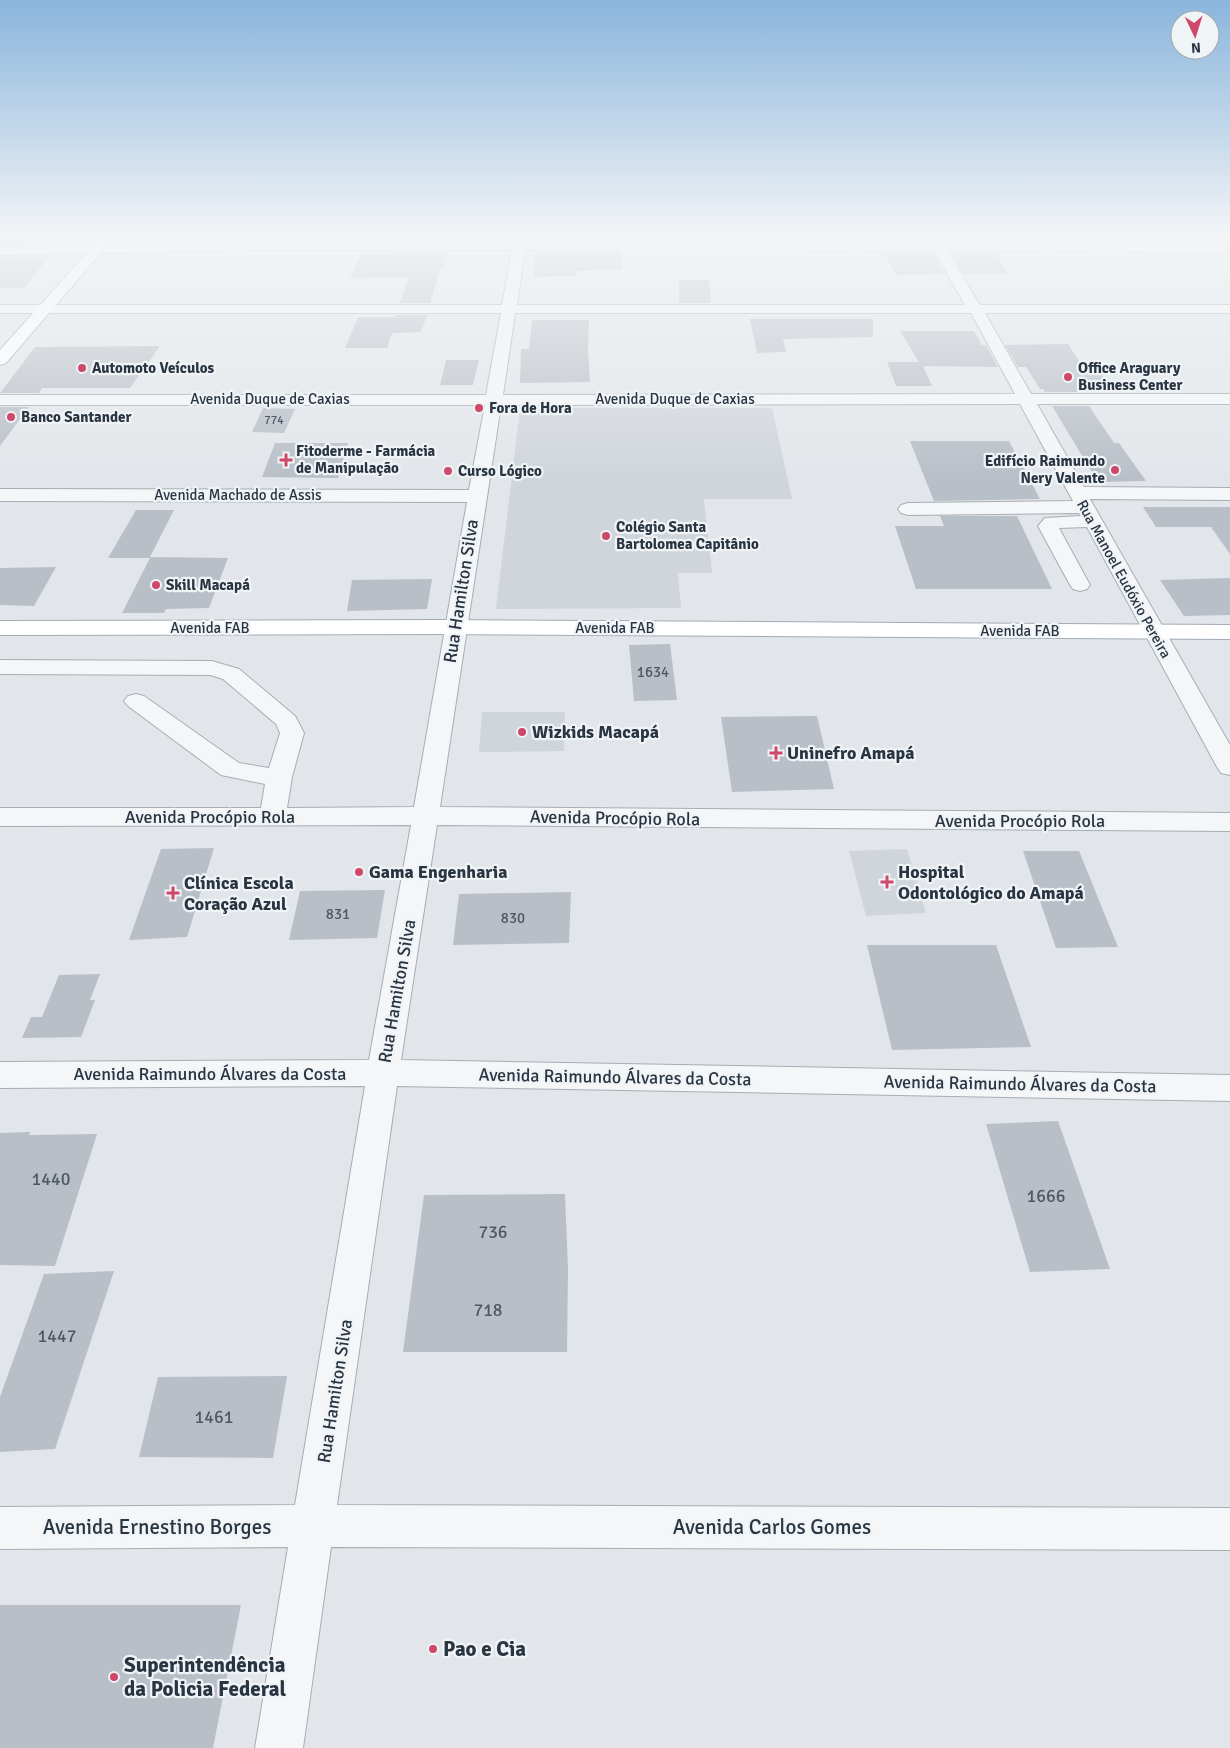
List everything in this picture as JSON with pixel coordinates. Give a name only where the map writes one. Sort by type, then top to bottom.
[{"type":"main road","points":[[0,360],[38,316]]},
{"type":"main road","name":"Avenida FAB","points":[[0,628],[454,627],[1230,632]]},
{"type":"street","name":"Rua Hamilton Silva","points":[[279,1748],[454,627],[508,316]]},
{"type":"street","name":"Rua Manoel Eudóxio Pereira","points":[[979,316],[1153,632],[1230,767]]},
{"type":"street","name":"Avenida Duque de Caxias","points":[[0,400],[495,398],[1230,399]]},
{"type":"street","points":[[908,509],[1084,507],[1230,494]]},
{"type":"street","name":"Avenida Machado de Assis","points":[[0,495],[476,496]]},
{"type":"street","points":[[1080,585],[1048,526],[1052,522],[1084,507]]},
{"type":"street","points":[[0,667],[212,668],[231,674],[287,721],[292,733],[279,777],[272,817]]},
{"type":"street","points":[[136,701],[230,769],[249,774],[279,777]]},
{"type":"street","name":"Avenida Procópio Rola","points":[[0,817],[426,816],[1230,822]]},
{"type":"street","name":"Avenida Raimundo Álvares da Costa","points":[[0,1075],[383,1073],[1230,1088]]},
{"type":"street","name":"Avenida Ernestino Borges","points":[[0,1528],[315,1526]]},
{"type":"street","name":"Avenida Carlos Gomes","points":[[315,1526],[1230,1529]]},
{"type":"shaded area","name":"Colégio Santa Bartolomea Capitânio","points":[[520,408],[772,408],[792,499],[704,499],[712,573],[678,573],[681,608],[496,609]]},
{"type":"shaded area","name":"Wizkids Macapá","points":[[482,712],[565,712],[564,751],[479,752]]},
{"type":"shaded area","name":"Hospital Odontológico do Amapá","points":[[907,849],[926,913],[866,916],[849,851]]},
{"type":"building","points":[[427,316],[421,332],[392,333],[387,348],[345,348],[358,317]]},
{"type":"building","points":[[750,319],[873,319],[873,337],[783,339],[786,352],[757,353]]},
{"type":"building","points":[[532,320],[589,320],[590,382],[520,383],[521,349],[529,349]]},
{"type":"building","points":[[900,331],[974,331],[982,345],[986,345],[998,367],[923,366],[932,386],[896,386],[887,362],[919,362]]},
{"type":"building","points":[[1068,344],[1081,364],[1094,364],[1112,389],[1077,389],[1079,392],[1045,392],[1043,389],[1040,389],[1026,367],[1018,367],[1005,345]]},
{"type":"building","name":"Automoto Veículos","points":[[160,346],[130,388],[42,388],[39,393],[0,393],[35,347]]},
{"type":"building","points":[[446,360],[479,360],[473,385],[440,385]]},
{"type":"building","points":[[1052,406],[1089,406],[1114,443],[1119,443],[1146,481],[1098,482]]},
{"type":"building","name":"Banco Santander","points":[[0,407],[29,407],[0,446]]},
{"type":"building","points":[[263,408],[295,409],[284,433],[252,432]]},
{"type":"building","points":[[910,441],[1009,441],[1040,499],[934,501]]},
{"type":"building","points":[[275,443],[348,443],[338,478],[262,477]]},
{"type":"building","points":[[1143,507],[1230,507],[1230,554],[1211,527],[1156,527]]},
{"type":"building","points":[[136,510],[174,510],[150,557],[228,558],[209,608],[166,609],[164,613],[122,613],[150,558],[108,558]]},
{"type":"building","points":[[940,516],[1017,516],[1052,589],[916,589],[895,526],[944,526]]},
{"type":"building","points":[[56,567],[34,606],[0,605],[0,568]]},
{"type":"building","points":[[1230,578],[1230,615],[1184,616],[1160,580]]},
{"type":"building","points":[[432,579],[427,609],[347,611],[352,580]]},
{"type":"building","points":[[670,644],[677,700],[634,701],[629,645]]},
{"type":"building","name":"Uninefro Amapá","points":[[817,716],[834,789],[732,792],[721,717]]},
{"type":"building","name":"Clínica Escola Coração Azul","points":[[214,848],[187,937],[129,940],[161,849]]},
{"type":"building","points":[[1023,851],[1079,851],[1118,947],[1056,948]]},
{"type":"building","points":[[385,890],[377,938],[289,940],[300,891]]},
{"type":"building","points":[[571,892],[569,943],[453,945],[459,894]]},
{"type":"building","points":[[867,945],[996,945],[1031,1047],[892,1050]]},
{"type":"building","points":[[100,974],[90,1000],[95,1000],[81,1037],[22,1038],[31,1017],[42,1017],[59,975]]},
{"type":"building","points":[[1058,1121],[1110,1269],[1030,1272],[986,1124]]},
{"type":"building","points":[[30,1132],[29,1135],[97,1134],[55,1266],[0,1265],[0,1133]]},
{"type":"building","points":[[565,1194],[568,1269],[567,1352],[403,1352],[424,1195]]},
{"type":"building","points":[[114,1271],[55,1449],[0,1452],[0,1397],[44,1274]]},
{"type":"building","points":[[287,1376],[273,1458],[139,1457],[158,1377]]},
{"type":"building","name":"Superintendência da Policia Federal","points":[[0,1605],[241,1605],[213,1748],[0,1748]]},
{"type":"place","name":"Automoto Veículos","points":[[82,368]]},
{"type":"place","name":"Office Araguary Business Center","points":[[1068,377]]},
{"type":"place","name":"Fora de Hora","points":[[479,408]]},
{"type":"place","name":"Banco Santander","points":[[11,417]]},
{"type":"place","name":"Fitoderme - Farmácia de Manipulação","points":[[286,460]]},
{"type":"place","name":"Edifício Raimundo Nery Valente","points":[[1115,470]]},
{"type":"place","name":"Curso Lógico","points":[[448,471]]},
{"type":"place","name":"Colégio Santa Bartolomea Capitânio","points":[[606,536]]},
{"type":"place","name":"Skill Macapá","points":[[156,585]]},
{"type":"place","name":"Wizkids Macapá","points":[[522,732]]},
{"type":"place","name":"Uninefro Amapá","points":[[776,753]]},
{"type":"place","name":"Gama Engenharia","points":[[359,872]]},
{"type":"place","name":"Hospital Odontológico do Amapá","points":[[887,882]]},
{"type":"place","name":"Clínica Escola Coração Azul","points":[[173,893]]},
{"type":"place","name":"Pao e Cia","points":[[433,1649]]},
{"type":"place","name":"Superintendência da Policia Federal","points":[[114,1677]]}]
